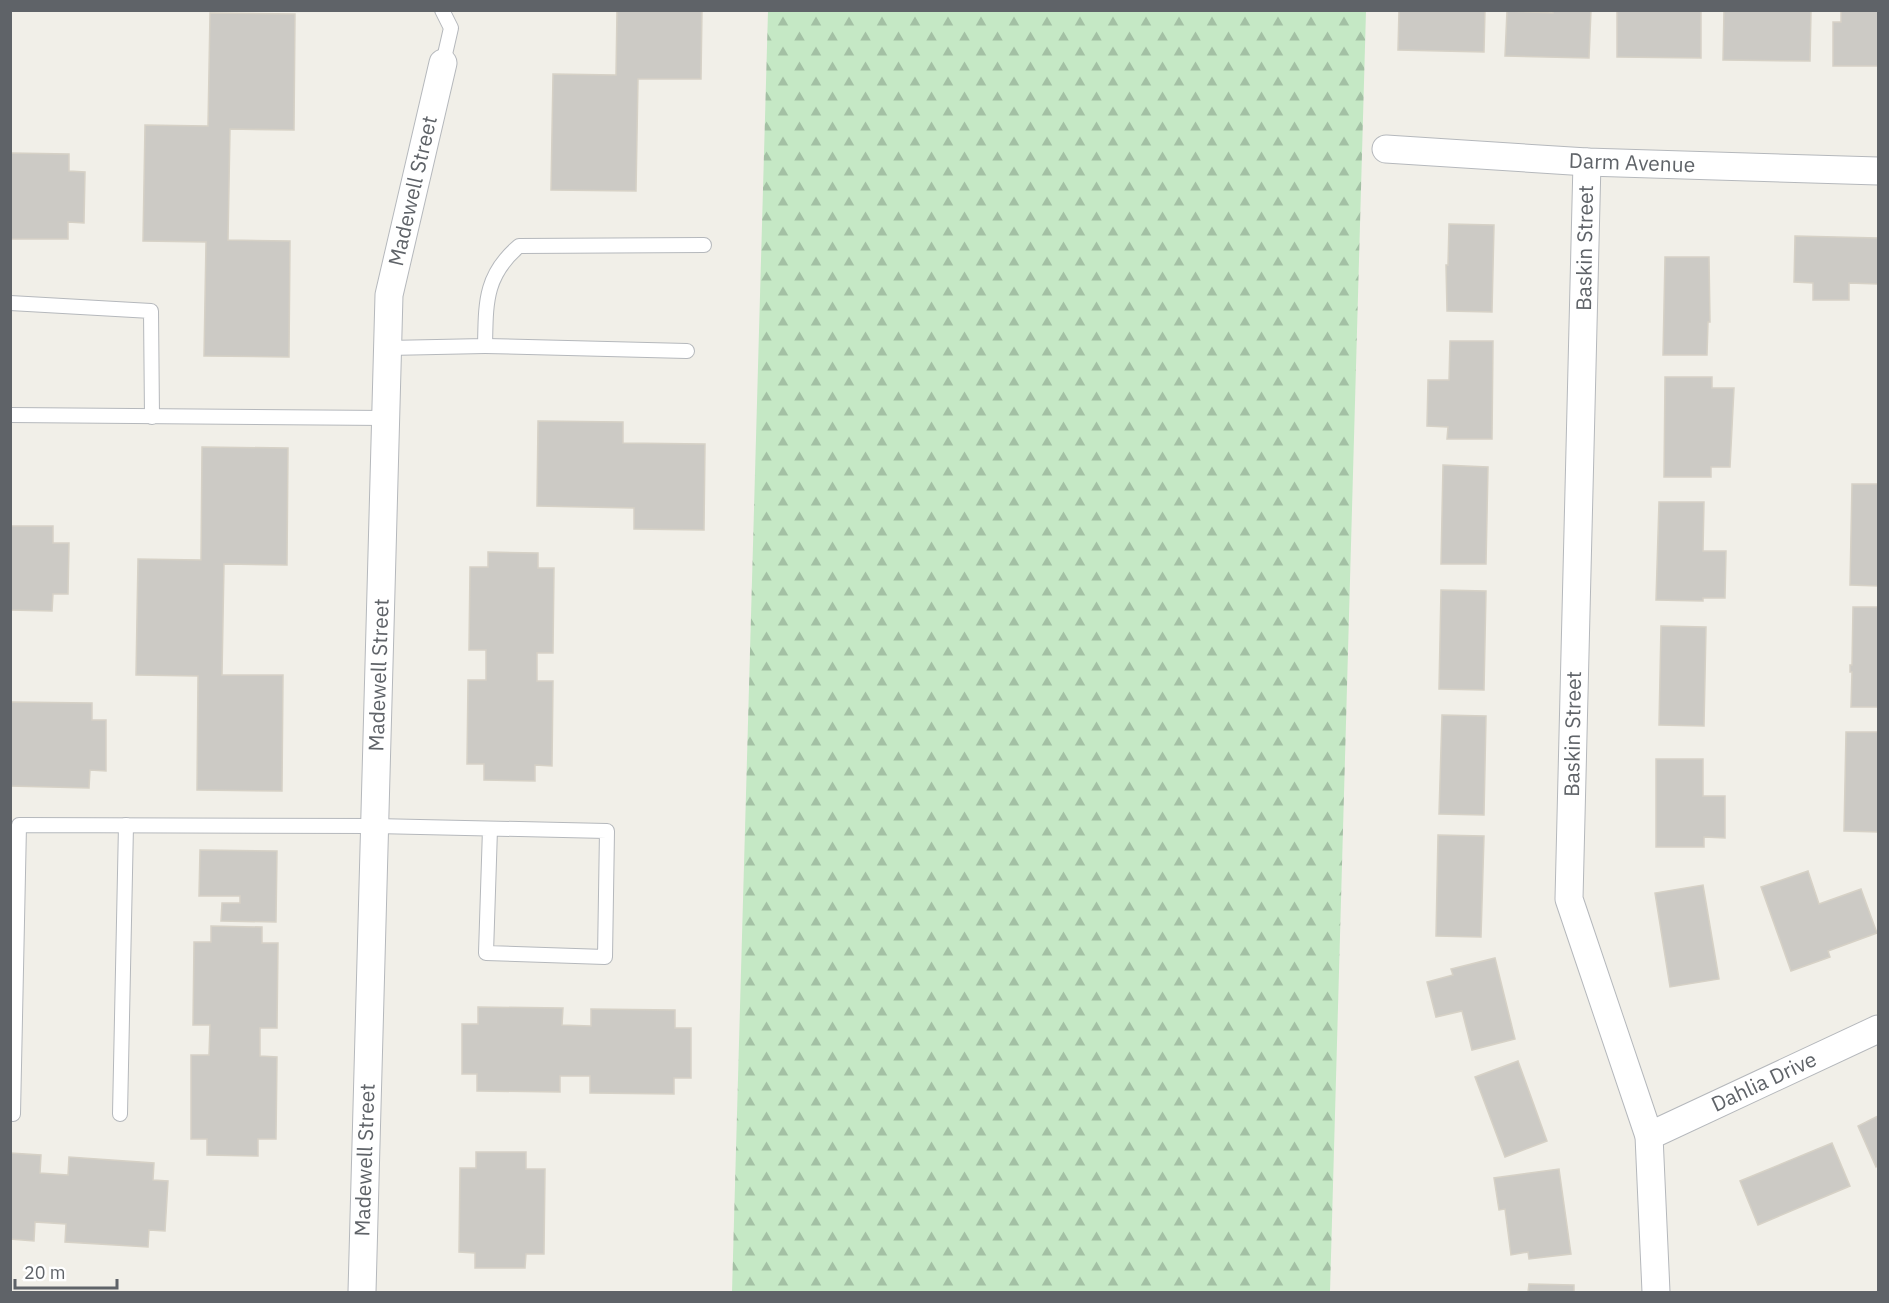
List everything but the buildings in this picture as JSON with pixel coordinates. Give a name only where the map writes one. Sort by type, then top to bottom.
[{"type":"street","name":"Madewell Street","points":[[362,1293],[389,295],[443,63]]},
{"type":"street","name":"Darm Avenue","points":[[1386,149],[1587,162],[1878,171]]},
{"type":"street","name":"Baskin Street","points":[[1587,162],[1569,898],[1648,1136],[1656,1293]]},
{"type":"street","name":"Dahlia Drive","points":[[1648,1136],[1878,1029]]},
{"type":"lane","points":[[442,10],[451,28],[443,63]]},
{"type":"lane","points":[[485,346],[486,306],[491,285],[504,259],[519,246],[704,245]]},
{"type":"lane","points":[[10,303],[151,311],[152,417]]},
{"type":"lane","points":[[388,348],[485,346],[687,351]]},
{"type":"lane","points":[[10,415],[386,418]]},
{"type":"lane","points":[[13,1114],[19,825],[375,826],[607,831],[605,957],[486,953],[490,829]]},
{"type":"lane","points":[[120,1114],[126,825]]},
{"type":"green space","points":[[768,11],[1366,11],[1330,1292],[732,1292]]}]
